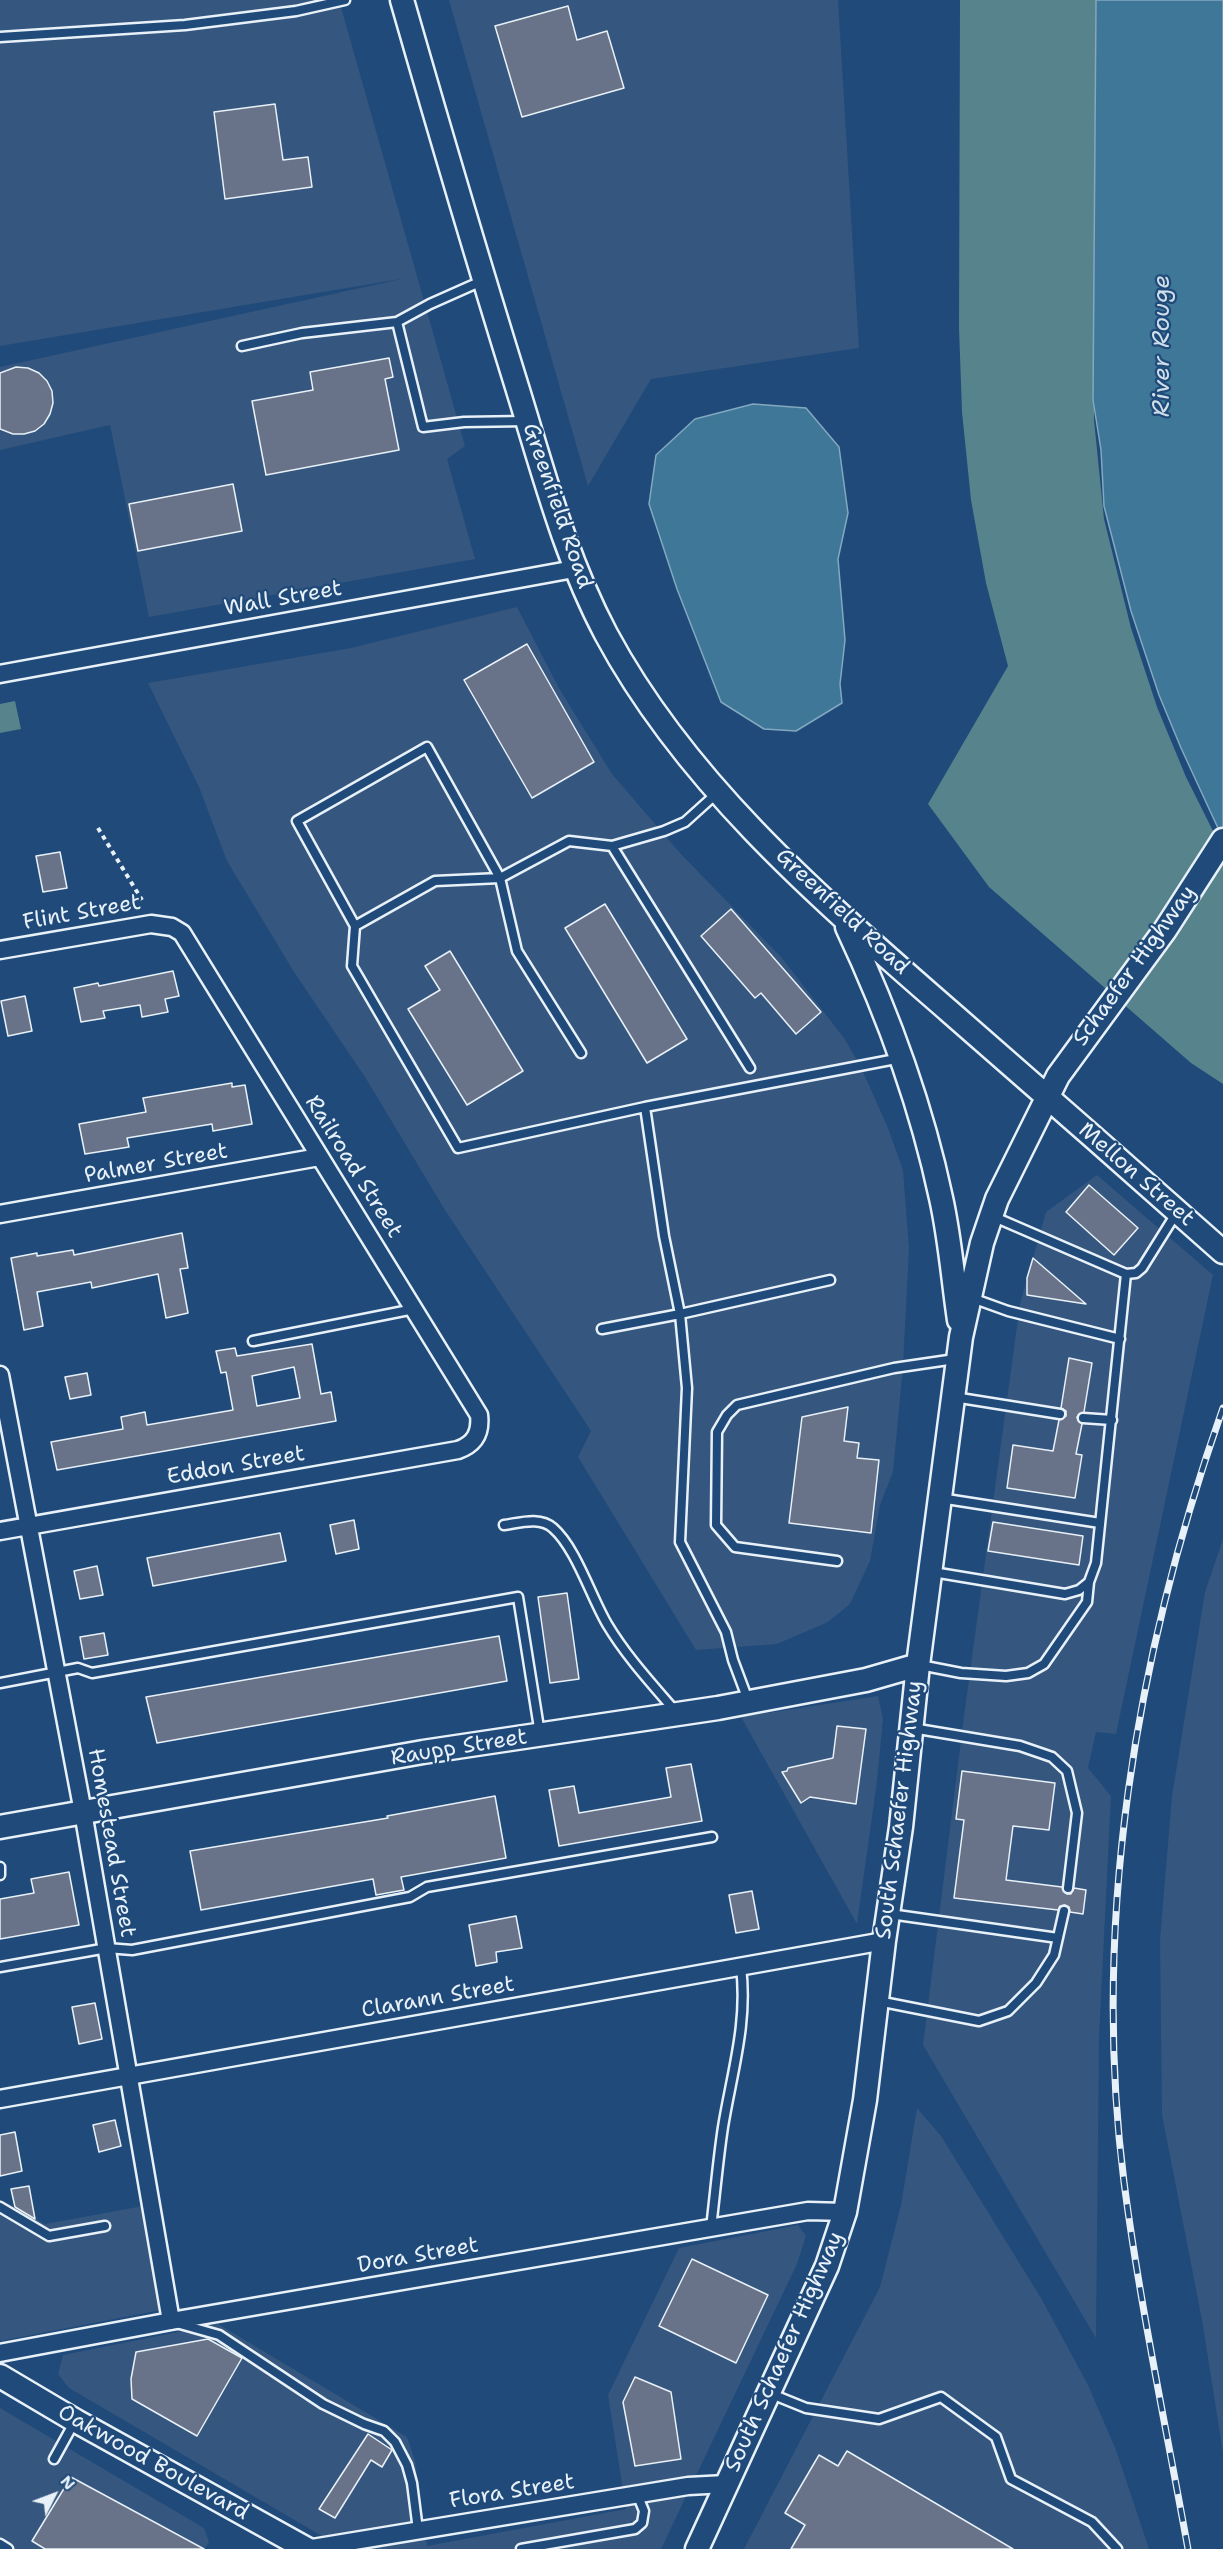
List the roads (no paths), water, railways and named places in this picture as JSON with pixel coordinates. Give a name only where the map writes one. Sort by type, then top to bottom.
[{"type":"main road","name":"Greenfield Road","points":[[402,0],[484,280],[574,569],[607,636],[644,697],[686,754],[719,791],[842,918],[1048,1098]]},
{"type":"main road","name":"Schaefer Highway","points":[[1067,1061],[1165,930],[1223,840]]},
{"type":"main road","points":[[842,918],[875,988],[922,1123],[942,1201],[960,1347]]},
{"type":"main road","name":"South Schaefer Highway","points":[[696,2549],[827,2266],[845,2212],[865,2100],[884,1941],[901,1827],[929,1572],[969,1297],[982,1243],[997,1199],[1067,1061]]},
{"type":"main road","name":"Mellon Street","points":[[1048,1098],[1223,1252]]},
{"type":"main road","name":"Raupp Street","points":[[0,1827],[423,1752],[749,1702],[866,1680],[918,1665]]},
{"type":"main road","name":"Oakwood Boulevard","points":[[0,2376],[76,2421],[307,2549]]},
{"type":"street","name":"Wall Street","points":[[0,674],[574,569]]},
{"type":"street","name":"Flint Street","points":[[0,950],[151,924],[172,927]]},
{"type":"street","name":"Railroad Street","points":[[172,927],[188,940],[479,1415],[480,1425],[475,1438]]},
{"type":"street","name":"Palmer Street","points":[[0,1214],[319,1157]]},
{"type":"street","name":"Homestead Street","points":[[0,1375],[26,1502],[27,1526],[83,1812],[171,2321]]},
{"type":"street","name":"Eddon Street","points":[[0,1531],[458,1450],[465,1448],[475,1438]]},
{"type":"street","name":"Clarann Street","points":[[0,2099],[884,1941]]},
{"type":"street","name":"Dora Street","points":[[0,2353],[171,2321],[808,2211],[845,2212]]},
{"type":"street","name":"Flora Street","points":[[307,2549],[688,2486],[726,2484]]},
{"type":"lane","points":[[293,0],[296,11]]},
{"type":"lane","points":[[0,37],[185,25],[296,11],[345,0]]},
{"type":"lane","points":[[242,346],[302,333],[397,322],[430,304],[484,280]]},
{"type":"lane","points":[[397,322],[423,427],[464,422],[528,421]]},
{"type":"lane","points":[[581,1053],[518,951],[500,878],[427,747],[297,821],[355,926],[352,966],[458,1148],[645,1107],[901,1058]]},
{"type":"lane","points":[[355,926],[435,881],[500,878],[569,841],[612,846],[664,831],[686,822],[719,791]]},
{"type":"lane","points":[[612,846],[750,1068]]},
{"type":"lane","points":[[645,1107],[664,1236],[680,1314],[687,1388],[680,1542],[726,1632],[733,1660],[749,1702]]},
{"type":"lane","points":[[991,1216],[1126,1274],[1136,1273],[1142,1268],[1178,1212]]},
{"type":"lane","points":[[918,1665],[961,1673],[1006,1676],[1028,1673],[1044,1664],[1087,1602],[1089,1582],[1096,1563],[1126,1274]]},
{"type":"lane","points":[[602,1329],[830,1280]]},
{"type":"lane","points":[[969,1297],[1008,1311],[1120,1339]]},
{"type":"lane","points":[[253,1341],[414,1309]]},
{"type":"lane","points":[[837,1561],[735,1547],[716,1525],[717,1432],[736,1405],[894,1368],[960,1347]]},
{"type":"lane","points":[[954,1397],[1060,1414]]},
{"type":"lane","points":[[1083,1418],[1112,1420]]},
{"type":"lane","points":[[940,1498],[1100,1523]]},
{"type":"lane","points":[[504,1525],[540,1521],[552,1527],[566,1544],[607,1624],[629,1657],[678,1714]]},
{"type":"lane","points":[[929,1572],[973,1577],[1065,1594],[1079,1590],[1089,1582]]},
{"type":"lane","points":[[0,1683],[78,1668],[92,1673],[518,1597],[540,1735]]},
{"type":"lane","points":[[911,1728],[1020,1746],[1052,1757],[1067,1771],[1077,1813],[1068,1888]]},
{"type":"lane","points":[[0,1967],[107,1948],[132,1950],[410,1897],[427,1887],[712,1837]]},
{"type":"lane","points":[[0,1867],[0,1875]]},
{"type":"lane","points":[[877,2000],[979,2021],[1008,2011],[1036,1983],[1054,1955],[1064,1911]]},
{"type":"lane","points":[[889,1914],[1058,1938]]},
{"type":"lane","points":[[711,2228],[723,2127],[736,2068],[745,1997],[741,1967]]},
{"type":"lane","points":[[0,2207],[49,2236],[105,2226]]},
{"type":"lane","points":[[171,2321],[219,2335],[323,2404],[384,2431],[396,2442],[408,2465],[418,2530]]},
{"type":"lane","points":[[769,2393],[806,2408],[879,2419],[941,2397],[996,2437],[1011,2479],[1092,2522],[1117,2549]]},
{"type":"lane","points":[[54,2459],[76,2421]]},
{"type":"lane","points":[[521,2549],[635,2529],[642,2523],[644,2511],[637,2494]]},
{"type":"lane","points":[[0,2544],[8,2549]]},
{"type":"water","name":"River Rouge","points":[[1096,0],[1223,0],[1223,839],[1159,695],[1131,611],[1104,506],[1101,450],[1093,400]]},
{"type":"water","points":[[753,404],[806,408],[839,447],[848,513],[838,559],[845,640],[840,684],[842,703],[796,731],[764,729],[721,702],[677,589],[649,504],[656,455],[695,419]]},
{"type":"railway","points":[[1188,2549],[1130,2228],[1115,2084],[1113,1986],[1118,1887],[1128,1789],[1145,1692],[1166,1596],[1192,1501],[1223,1408]]}]
